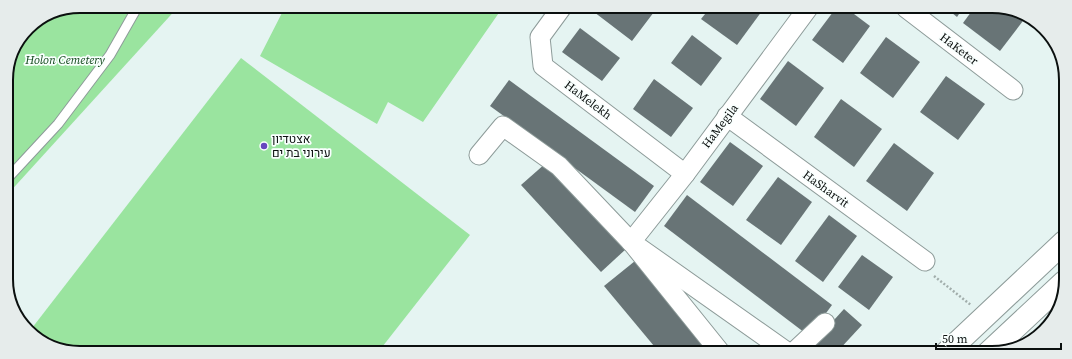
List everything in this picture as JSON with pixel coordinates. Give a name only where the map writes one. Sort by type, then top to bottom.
[{"type":"street","name":"HaMelekh","points":[[558,13],[540,37],[543,66],[685,174]]},
{"type":"street","name":"HaMegila","points":[[631,242],[685,174],[804,13]]},
{"type":"street","name":"HaKeter","points":[[913,13],[1013,90]]},
{"type":"street","name":"HaSharvit","points":[[728,116],[925,261]]},
{"type":"street","points":[[479,155],[503,126],[559,166],[631,242],[715,346]]},
{"type":"street","points":[[631,242],[778,346]]},
{"type":"street","points":[[953,346],[1059,247]]},
{"type":"street","points":[[995,346],[1058,288]]},
{"type":"street","points":[[800,346],[826,322]]},
{"type":"lane","points":[[13,173],[58,124],[82,93],[110,55],[134,13]]},
{"type":"path","points":[[943,283],[956,293]]},
{"type":"green space","name":"Holon Cemetery","points":[[173,13],[13,188],[13,75],[15,62],[27,39],[46,22],[67,14]]},
{"type":"green space","points":[[282,13],[499,13],[423,122],[388,102],[377,124],[260,56]]},
{"type":"green space","name":"אצטדיון עירוני בת ים","points":[[241,58],[470,235],[383,346],[80,346],[62,344],[54,341],[46,337],[33,326]]},
{"type":"building","points":[[595,13],[653,13],[632,41]]},
{"type":"building","points":[[706,13],[761,13],[737,45],[701,19]]},
{"type":"building","points":[[832,13],[853,13],[870,26],[843,63],[812,40]]},
{"type":"building","points":[[952,13],[960,13],[957,17]]},
{"type":"building","points":[[970,13],[1010,15],[1023,21],[1000,51],[963,23]]},
{"type":"building","points":[[580,28],[620,58],[602,81],[562,52]]},
{"type":"building","points":[[692,35],[722,58],[701,86],[671,63]]},
{"type":"building","points":[[886,37],[920,62],[893,98],[860,73]]},
{"type":"building","points":[[788,61],[824,88],[796,126],[760,99]]},
{"type":"building","points":[[946,76],[985,104],[958,140],[920,112]]},
{"type":"building","points":[[654,79],[693,108],[671,137],[633,109]]},
{"type":"building","points":[[509,80],[654,186],[635,212],[490,106]]},
{"type":"building","points":[[841,99],[882,129],[854,167],[814,137]]},
{"type":"building","points":[[730,142],[763,166],[733,206],[700,182]]},
{"type":"building","points":[[894,143],[934,173],[907,211],[866,181]]},
{"type":"building","points":[[546,163],[626,249],[601,272],[521,185]]},
{"type":"building","points":[[778,177],[812,202],[781,245],[746,220]]},
{"type":"building","points":[[687,195],[832,305],[809,336],[664,226]]},
{"type":"building","points":[[829,215],[857,236],[823,282],[795,261]]},
{"type":"building","points":[[862,255],[893,277],[869,310],[838,287]]},
{"type":"building","points":[[635,261],[704,346],[654,346],[604,286]]},
{"type":"building","points":[[844,309],[862,325],[843,346],[810,346]]},
{"type":"place","name":"אצטדיון עירוני בת ים","points":[[264,146]]}]
